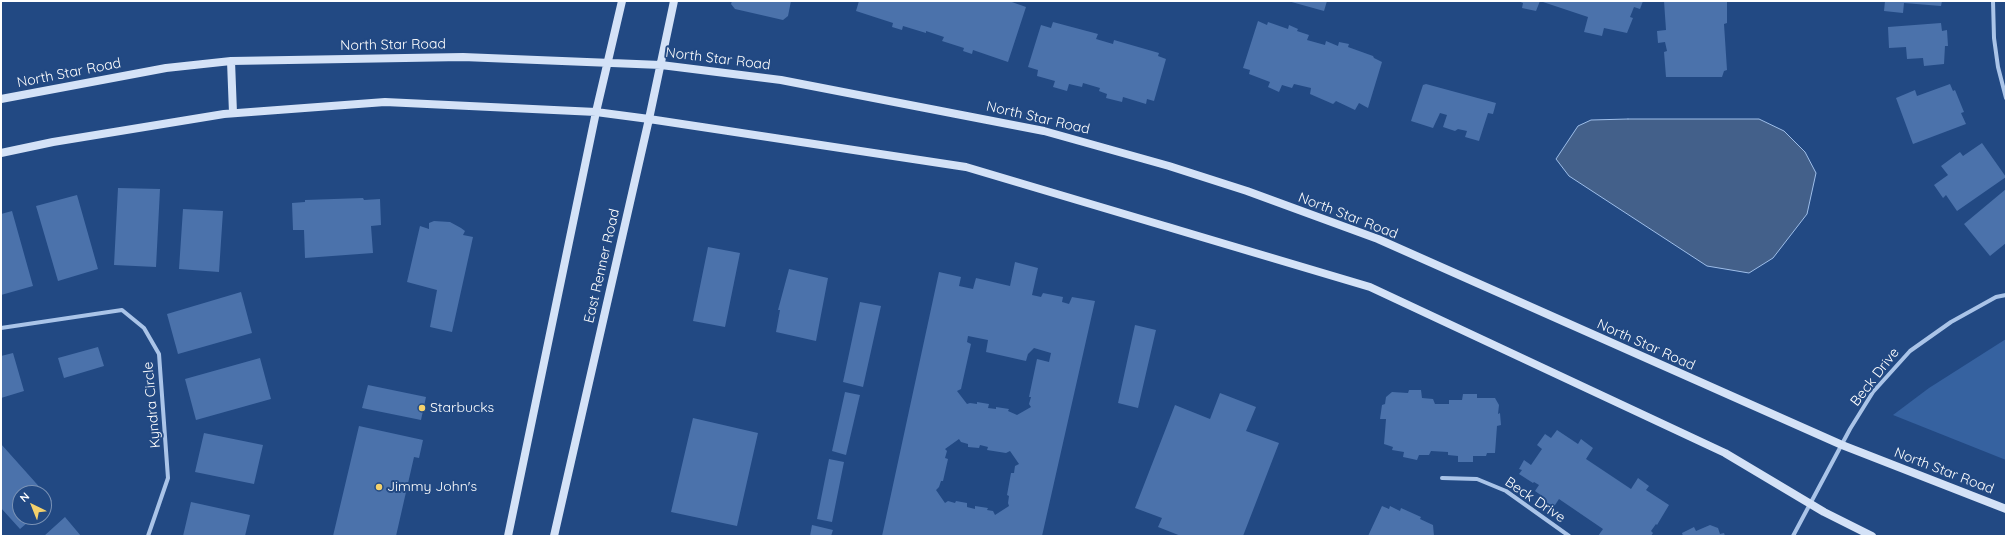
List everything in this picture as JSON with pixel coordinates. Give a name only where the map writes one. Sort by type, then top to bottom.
[{"type":"main road","points":[[508,536],[596,112],[609,62],[622,1]]},
{"type":"main road","name":"East Renner Road","points":[[554,536],[649,119],[674,1]]},
{"type":"main road","name":"North Star Road","points":[[1,99],[166,68],[231,61],[463,57],[661,65],[781,80],[1029,127],[1191,173],[1247,191],[1378,239],[1842,445],[2006,509]]},
{"type":"main road","points":[[231,61],[233,113]]},
{"type":"main road","points":[[1,153],[53,142],[233,113],[385,102],[596,112],[966,167],[1370,287],[1725,453],[1810,504],[1872,536]]},
{"type":"street","points":[[1994,1],[1995,45],[1998,67],[2006,98]]},
{"type":"street","name":"Beck Drive","points":[[1793,536],[1850,429],[1873,392],[1910,351],[1951,322],[1996,297],[2006,295]]},
{"type":"street","name":"Kyndra Circle","points":[[1,328],[122,310],[144,328],[159,354],[168,478],[148,536]]},
{"type":"street","name":"Beck Drive","points":[[1442,478],[1477,479],[1506,491],[1569,536]]},
{"type":"shaded area","points":[[1759,119],[1784,131],[1805,152],[1816,173],[1807,214],[1773,258],[1749,273],[1707,266],[1569,176],[1556,159],[1578,126],[1591,120]]},
{"type":"shaded area","points":[[2006,339],[2006,460],[1893,415],[1929,388]]},
{"type":"building","points":[[732,1],[791,1],[788,16],[783,20],[735,9],[731,4]]},
{"type":"building","points":[[859,1],[1009,1],[1026,7],[1008,62],[973,50],[972,54],[963,51],[964,48],[942,41],[944,37],[926,31],[926,33],[903,26],[902,30],[892,27],[893,23],[856,11]]},
{"type":"building","points":[[1288,1],[1327,1],[1324,11]]},
{"type":"building","points":[[1518,1],[1540,1],[1536,11],[1522,8],[1523,3]]},
{"type":"building","points":[[1540,1],[1643,1],[1640,9],[1634,7],[1630,17],[1633,18],[1627,33],[1604,28],[1602,36],[1584,32],[1588,17]]},
{"type":"building","points":[[1664,1],[1727,1],[1727,23],[1724,24],[1727,70],[1724,71],[1722,77],[1666,77],[1664,52],[1667,51],[1665,42],[1658,43],[1657,31],[1666,30]]},
{"type":"building","points":[[1885,1],[1942,1],[1941,6],[1904,3],[1903,13],[1884,11]]},
{"type":"building","points":[[1258,21],[1267,25],[1268,22],[1288,29],[1289,25],[1298,29],[1297,31],[1309,35],[1307,40],[1325,45],[1326,41],[1338,46],[1339,42],[1349,44],[1348,47],[1373,56],[1382,62],[1368,108],[1359,103],[1355,110],[1336,101],[1333,104],[1310,94],[1311,88],[1294,84],[1292,88],[1282,85],[1279,92],[1268,87],[1270,82],[1249,74],[1250,70],[1243,68]]},
{"type":"building","points":[[1053,22],[1098,34],[1096,39],[1113,44],[1114,40],[1159,53],[1158,56],[1166,59],[1154,101],[1147,99],[1146,104],[1123,97],[1122,102],[1106,98],[1107,94],[1099,91],[1100,88],[1083,83],[1082,87],[1069,84],[1067,91],[1053,87],[1055,81],[1037,76],[1038,70],[1028,67],[1041,25],[1051,28]]},
{"type":"building","points":[[1941,23],[1942,31],[1947,30],[1948,46],[1945,46],[1944,64],[1924,66],[1923,58],[1907,59],[1906,47],[1889,48],[1888,27]]},
{"type":"building","points":[[1426,84],[1496,103],[1493,114],[1488,113],[1479,141],[1465,137],[1467,131],[1458,129],[1455,131],[1443,127],[1447,115],[1440,113],[1433,128],[1411,121],[1423,85]]},
{"type":"building","points":[[1950,84],[1953,91],[1955,90],[1964,112],[1961,113],[1966,124],[1913,144],[1896,98],[1915,90],[1917,96]]},
{"type":"building","points":[[1982,143],[2006,177],[1957,211],[1946,195],[1943,198],[1934,185],[1948,175],[1941,166],[1960,152],[1963,156]]},
{"type":"building","points":[[118,188],[160,189],[156,267],[114,265]]},
{"type":"building","points":[[2006,189],[2006,243],[1990,256],[1964,224]]},
{"type":"building","points":[[77,195],[98,269],[58,281],[36,206]]},
{"type":"building","points":[[363,198],[364,200],[380,199],[381,225],[371,226],[373,253],[305,258],[304,230],[293,230],[292,203],[305,202],[305,200]]},
{"type":"building","points":[[183,209],[223,211],[219,272],[179,269]]},
{"type":"building","points":[[12,211],[33,286],[1,295],[1,214]]},
{"type":"building","points":[[434,221],[450,222],[465,231],[463,235],[473,237],[452,332],[430,327],[437,290],[407,282],[420,226],[429,229],[429,223]]},
{"type":"building","points":[[708,247],[740,253],[725,327],[693,321]]},
{"type":"building","points":[[1015,262],[1038,268],[1032,295],[1041,297],[1043,293],[1063,297],[1062,302],[1069,304],[1072,297],[1095,301],[1042,536],[882,536],[939,272],[961,277],[959,286],[973,289],[976,278],[1010,286]],"holes":[[[968,336],[988,340],[986,352],[1026,361],[1028,354],[1034,348],[1051,353],[1049,362],[1037,359],[1029,397],[1031,397],[1029,404],[1031,407],[1017,415],[1008,411],[1009,409],[996,407],[996,409],[988,408],[989,404],[977,402],[977,404],[967,404],[957,391],[961,389],[971,344],[967,342]],[[959,439],[961,442],[968,444],[968,447],[979,448],[980,445],[988,447],[987,450],[1006,453],[1010,451],[1019,464],[1015,466],[1014,473],[1011,473],[1007,495],[1009,496],[1009,506],[995,515],[993,511],[987,510],[988,508],[975,506],[975,509],[967,507],[967,503],[956,501],[955,503],[948,501],[945,503],[936,490],[941,481],[943,481],[948,459],[945,458],[947,451],[945,449]]]},
{"type":"building","points":[[789,269],[828,278],[816,341],[776,332],[780,310],[778,310]]},
{"type":"building","points":[[241,292],[252,333],[178,354],[167,314]]},
{"type":"building","points":[[860,302],[881,306],[863,387],[843,382]]},
{"type":"building","points":[[1135,325],[1156,330],[1138,408],[1118,403]]},
{"type":"building","points":[[98,347],[104,366],[64,378],[58,358]]},
{"type":"building","points":[[13,353],[24,391],[1,398],[1,356]]},
{"type":"building","points":[[260,358],[271,399],[196,420],[185,379]]},
{"type":"building","points":[[368,385],[426,397],[421,420],[362,408]]},
{"type":"building","points":[[1409,390],[1421,390],[1422,398],[1433,399],[1435,404],[1449,404],[1449,400],[1462,400],[1463,394],[1477,394],[1477,398],[1495,398],[1499,405],[1498,414],[1500,413],[1501,425],[1497,426],[1495,453],[1487,453],[1486,456],[1473,456],[1473,462],[1458,462],[1458,456],[1448,455],[1448,452],[1431,451],[1429,455],[1419,455],[1417,460],[1403,457],[1404,452],[1392,450],[1393,447],[1384,444],[1386,419],[1380,419],[1382,405],[1385,404],[1386,397],[1392,392],[1408,393]]},
{"type":"building","points":[[845,392],[860,395],[846,455],[832,451]]},
{"type":"building","points":[[1220,393],[1256,407],[1246,431],[1279,443],[1243,536],[1181,536],[1158,527],[1162,518],[1135,508],[1175,405],[1210,419]]},
{"type":"building","points":[[693,418],[758,433],[737,526],[671,512]]},
{"type":"building","points":[[359,426],[423,440],[419,458],[414,457],[396,536],[333,536]]},
{"type":"building","points":[[1557,430],[1578,444],[1581,439],[1593,448],[1586,459],[1631,489],[1638,478],[1649,486],[1646,490],[1669,505],[1657,525],[1656,524],[1651,531],[1653,533],[1651,536],[1598,536],[1603,529],[1559,499],[1553,508],[1543,501],[1545,498],[1535,491],[1539,485],[1519,474],[1522,470],[1519,469],[1524,460],[1531,465],[1542,449],[1537,445],[1545,434],[1551,438]]},
{"type":"building","points":[[204,433],[263,445],[254,484],[195,472]]},
{"type":"building","points":[[1,444],[38,485],[12,485],[12,520],[1,508]]},
{"type":"building","points":[[829,459],[844,462],[832,522],[817,519]]},
{"type":"building","points":[[191,502],[250,515],[245,536],[183,536]]},
{"type":"building","points":[[1382,506],[1389,509],[1390,506],[1400,511],[1401,508],[1421,517],[1420,519],[1433,525],[1434,536],[1368,536]]},
{"type":"building","points":[[65,517],[81,536],[44,536]]},
{"type":"building","points":[[16,525],[25,525],[20,529]]},
{"type":"building","points":[[812,525],[833,530],[831,536],[810,536]]},
{"type":"building","points":[[1710,525],[1718,528],[1720,534],[1724,533],[1725,536],[1683,536],[1682,533],[1694,527],[1696,531]]},
{"type":"place","name":"Starbucks","points":[[422,408]]},
{"type":"place","name":"Jimmy John's","points":[[379,487]]}]
